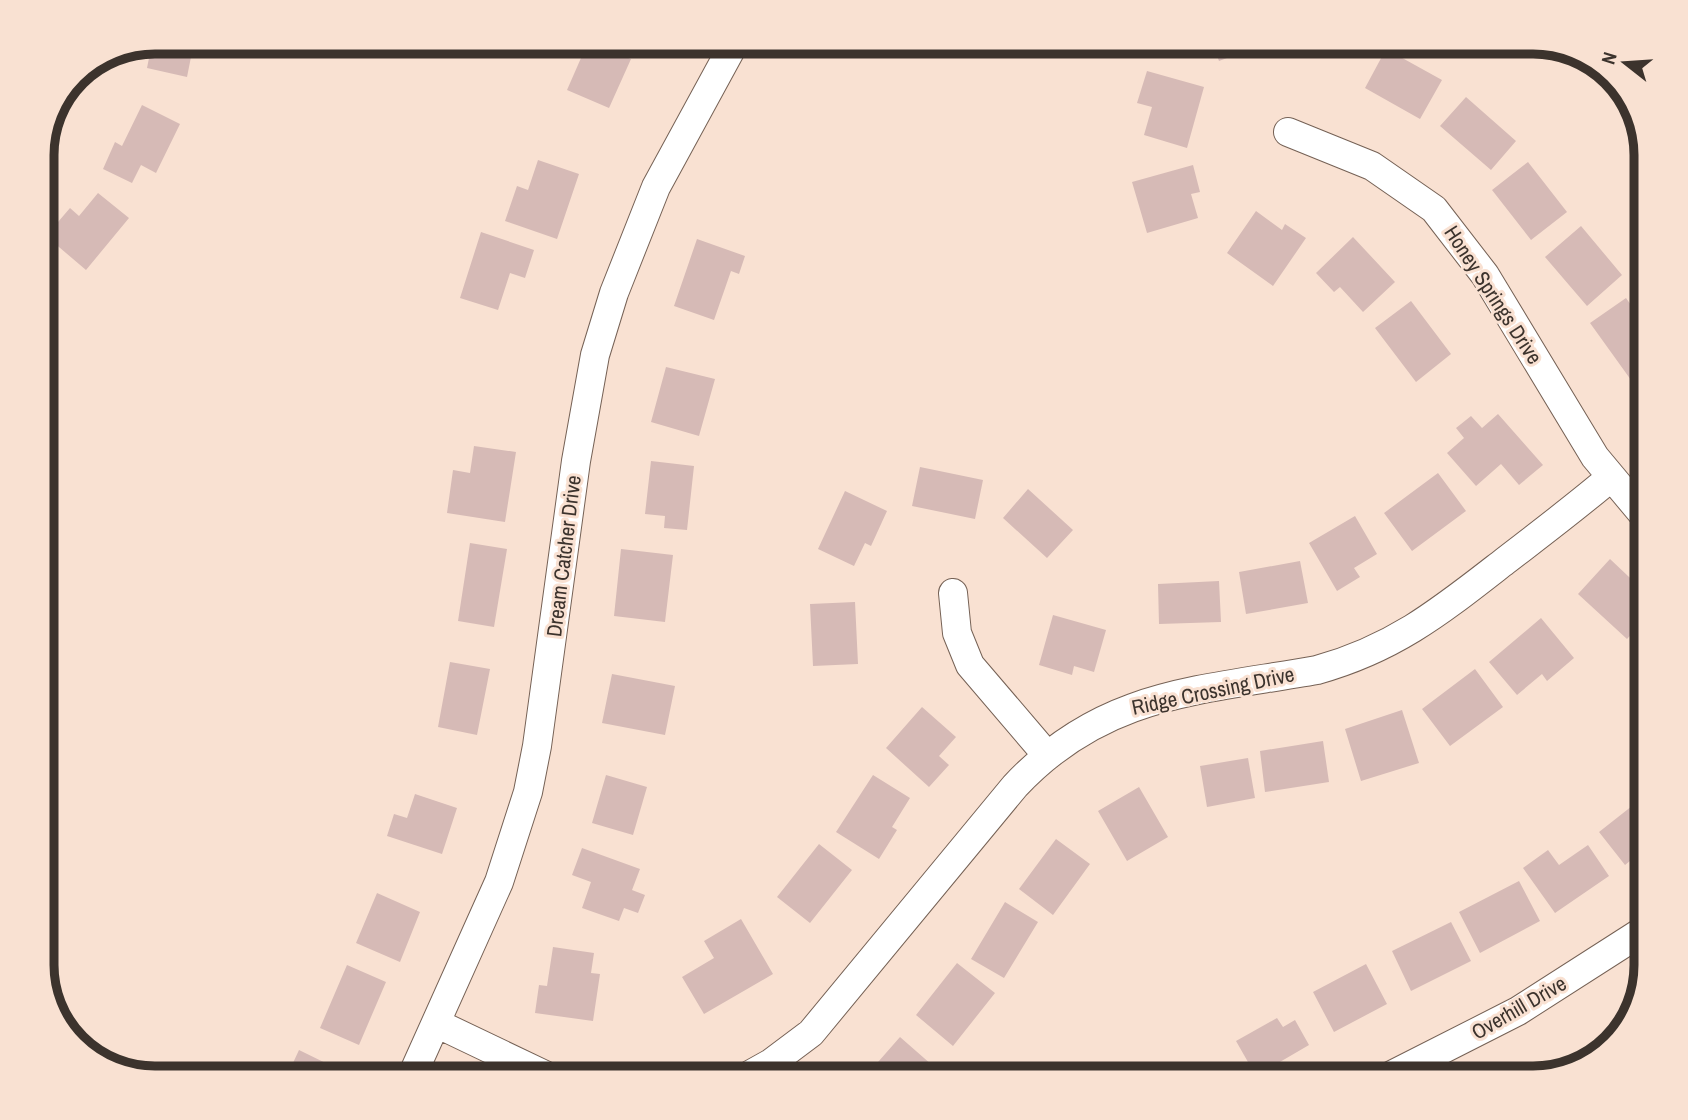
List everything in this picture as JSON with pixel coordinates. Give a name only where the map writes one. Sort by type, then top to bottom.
[{"type":"street","name":"Dream Catcher Drive","points":[[416,1066],[499,882],[528,792],[537,746],[584,408],[614,293],[656,187],[728,54]]},
{"type":"street","name":"Honey Springs Drive","points":[[1288,132],[1372,166],[1434,209],[1479,267],[1610,478],[1634,505]]},
{"type":"street","name":"Ridge Crossing Drive","points":[[764,1066],[795,1047],[820,1024],[1015,786],[1046,754],[1095,722],[1134,705],[1317,670],[1342,663],[1412,631],[1450,605],[1610,478]]},
{"type":"street","points":[[953,593],[957,633],[970,665],[1046,754]]},
{"type":"street","name":"Overhill Drive","points":[[1410,1066],[1518,1011],[1634,937]]},
{"type":"street","points":[[436,1023],[526,1066]]},
{"type":"building","points":[[192,54],[187,77],[147,68],[150,55]]},
{"type":"building","points":[[583,54],[618,54],[631,59],[609,108],[567,90]]},
{"type":"building","points":[[1216,54],[1238,54],[1219,61]]},
{"type":"building","points":[[1383,54],[1395,54],[1442,80],[1420,119],[1365,88]]},
{"type":"building","points":[[1147,71],[1204,87],[1187,148],[1144,135],[1152,107],[1137,103]]},
{"type":"building","points":[[1466,97],[1516,141],[1491,170],[1440,126]]},
{"type":"building","points":[[142,105],[180,124],[156,173],[141,165],[132,183],[103,169],[115,142],[122,146]]},
{"type":"building","points":[[538,160],[579,174],[557,239],[505,221],[517,186],[528,190]]},
{"type":"building","points":[[1528,162],[1567,212],[1531,240],[1492,190]]},
{"type":"building","points":[[1193,165],[1200,192],[1191,194],[1198,218],[1147,233],[1132,182]]},
{"type":"building","points":[[98,193],[129,218],[86,270],[54,243],[54,227],[70,208],[79,216]]},
{"type":"building","points":[[1256,211],[1282,230],[1285,224],[1306,238],[1273,286],[1227,253]]},
{"type":"building","points":[[1581,226],[1622,275],[1587,306],[1545,257]]},
{"type":"building","points":[[481,232],[534,250],[525,278],[510,273],[498,310],[460,298]]},
{"type":"building","points":[[1353,237],[1395,282],[1363,312],[1340,287],[1334,292],[1316,273]]},
{"type":"building","points":[[697,239],[745,256],[739,274],[731,271],[714,320],[674,306]]},
{"type":"building","points":[[1626,298],[1634,309],[1634,378],[1631,380],[1590,323]]},
{"type":"building","points":[[1411,301],[1451,354],[1416,382],[1375,328]]},
{"type":"building","points":[[666,367],[715,379],[699,436],[651,422]]},
{"type":"building","points":[[1498,414],[1543,465],[1519,485],[1501,464],[1476,486],[1447,453],[1464,438],[1456,428],[1471,416],[1482,428]]},
{"type":"building","points":[[474,446],[516,452],[505,522],[447,513],[453,470],[470,473]]},
{"type":"building","points":[[651,461],[694,466],[687,530],[664,528],[665,516],[645,514]]},
{"type":"building","points":[[920,467],[983,480],[975,519],[912,506]]},
{"type":"building","points":[[1438,473],[1466,511],[1412,551],[1384,513]]},
{"type":"building","points":[[1028,489],[1073,530],[1047,558],[1003,518]]},
{"type":"building","points":[[845,491],[887,511],[871,546],[865,543],[854,566],[818,549]]},
{"type":"building","points":[[1355,516],[1377,554],[1354,568],[1360,577],[1337,591],[1309,543]]},
{"type":"building","points":[[470,543],[507,549],[494,627],[458,621]]},
{"type":"building","points":[[621,549],[673,555],[665,622],[614,616]]},
{"type":"building","points":[[1610,559],[1634,582],[1634,632],[1627,639],[1578,594]]},
{"type":"building","points":[[1300,561],[1308,603],[1246,614],[1239,572]]},
{"type":"building","points":[[1219,581],[1221,622],[1159,624],[1158,584]]},
{"type":"building","points":[[855,602],[858,664],[813,666],[810,604]]},
{"type":"building","points":[[1053,615],[1106,630],[1094,672],[1074,666],[1072,675],[1039,665]]},
{"type":"building","points":[[1541,618],[1574,658],[1547,681],[1542,674],[1517,695],[1489,662]]},
{"type":"building","points":[[450,662],[490,669],[477,735],[438,727]]},
{"type":"building","points":[[1475,669],[1503,707],[1450,746],[1422,709]]},
{"type":"building","points":[[612,674],[675,686],[665,735],[602,723]]},
{"type":"building","points":[[922,707],[956,737],[939,756],[949,765],[929,787],[886,748]]},
{"type":"building","points":[[1402,710],[1419,763],[1361,781],[1345,729]]},
{"type":"building","points":[[1323,741],[1329,782],[1265,792],[1260,751]]},
{"type":"building","points":[[1248,758],[1255,798],[1207,807],[1200,766]]},
{"type":"building","points":[[606,775],[647,787],[633,835],[592,823]]},
{"type":"building","points":[[873,775],[910,798],[892,827],[897,830],[879,859],[836,832]]},
{"type":"building","points":[[1139,787],[1168,837],[1127,861],[1098,811]]},
{"type":"building","points":[[415,794],[457,808],[442,854],[387,836],[394,814],[407,818]]},
{"type":"building","points":[[1634,804],[1634,858],[1625,865],[1599,832]]},
{"type":"building","points":[[1056,839],[1090,864],[1053,915],[1019,889]]},
{"type":"building","points":[[819,844],[852,870],[810,923],[777,897]]},
{"type":"building","points":[[1588,845],[1609,876],[1555,913],[1523,868],[1548,850],[1559,865]]},
{"type":"building","points":[[582,848],[640,869],[632,890],[645,895],[638,913],[624,908],[619,921],[582,908],[591,882],[572,875]]},
{"type":"building","points":[[1519,881],[1540,921],[1480,953],[1459,912]]},
{"type":"building","points":[[377,893],[420,912],[400,962],[356,943]]},
{"type":"building","points":[[1005,902],[1038,922],[1004,978],[971,959]]},
{"type":"building","points":[[741,919],[773,974],[704,1014],[682,977],[714,958],[704,941]]},
{"type":"building","points":[[1451,922],[1471,961],[1411,991],[1392,951]]},
{"type":"building","points":[[553,947],[594,953],[591,973],[600,974],[593,1021],[535,1013],[539,985],[547,986]]},
{"type":"building","points":[[957,963],[995,993],[953,1046],[916,1015]]},
{"type":"building","points":[[1366,964],[1387,1004],[1334,1032],[1313,992]]},
{"type":"building","points":[[347,965],[386,982],[359,1045],[320,1028]]},
{"type":"building","points":[[1277,1018],[1283,1027],[1295,1020],[1309,1045],[1273,1066],[1250,1066],[1236,1041]]},
{"type":"building","points":[[900,1037],[932,1065],[931,1066],[875,1066]]},
{"type":"building","points":[[1598,1042],[1583,1052],[1567,1059]]},
{"type":"building","points":[[299,1050],[332,1066],[292,1066]]}]
